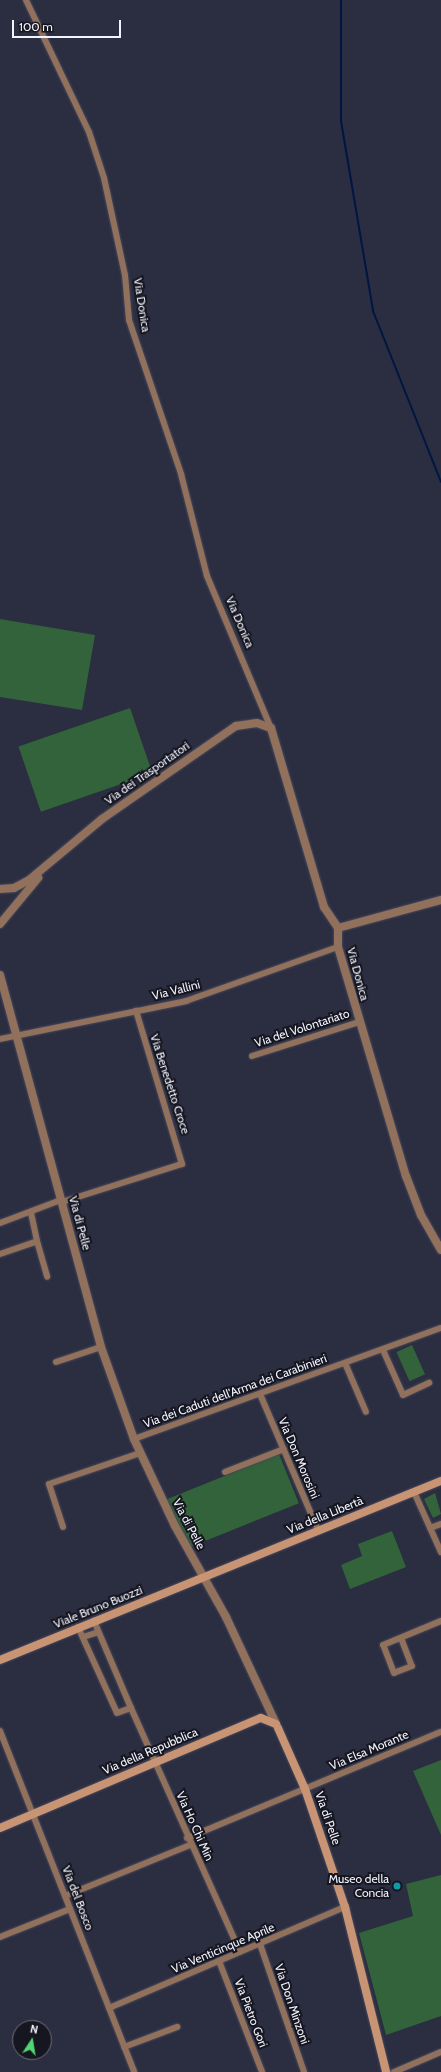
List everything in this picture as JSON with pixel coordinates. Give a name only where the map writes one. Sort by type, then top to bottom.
[{"type":"main road","name":"Via della Libertà","points":[[205,1577],[318,1530],[441,1482]]},
{"type":"main road","name":"Viale Bruno Buozzi","points":[[0,1660],[78,1627],[205,1577]]},
{"type":"main road","name":"Via della Repubblica","points":[[0,1828],[261,1718],[277,1726]]},
{"type":"main road","name":"Via di Pelle","points":[[277,1726],[305,1788],[345,1906],[384,2071]]},
{"type":"street","name":"Via Donica","points":[[26,0],[89,132],[104,178],[125,275],[129,320],[181,474],[207,576],[271,728],[324,906],[338,928],[338,947],[359,1022],[413,1199],[441,1250]]},
{"type":"street","name":"Via dei Trasportatori","points":[[0,889],[23,884],[46,868],[102,819],[236,726],[257,723],[271,728]]},
{"type":"street","name":"Via dei Trasportatori","points":[[0,923],[46,868]]},
{"type":"street","points":[[338,928],[441,900]]},
{"type":"street","name":"Via Vallini","points":[[0,1039],[186,1000],[338,947]]},
{"type":"street","name":"Via di Pelle","points":[[0,978],[14,1035],[101,1347],[134,1439],[210,1587],[277,1726]]},
{"type":"street","name":"Via Benedetto Croce","points":[[61,1201],[182,1164],[136,1011]]},
{"type":"street","name":"Via del Volontariato","points":[[252,1056],[359,1022]]},
{"type":"street","points":[[0,1223],[61,1201]]},
{"type":"street","points":[[31,1212],[47,1277]]},
{"type":"street","points":[[0,1254],[37,1241]]},
{"type":"street","name":"Via dei Caduti dell'Arma dei Carabinieri","points":[[134,1439],[441,1328]]},
{"type":"street","points":[[56,1362],[101,1347]]},
{"type":"street","points":[[383,1350],[404,1395],[429,1383]]},
{"type":"street","name":"Via dei Caduti dell'Arma dei Carabinieri","points":[[345,1363],[366,1412]]},
{"type":"street","name":"Via Don Morosini","points":[[260,1394],[318,1530]]},
{"type":"street","points":[[225,1472],[284,1449]]},
{"type":"street","points":[[63,1527],[48,1484],[140,1453]]},
{"type":"street","points":[[414,1492],[441,1552]]},
{"type":"street","points":[[430,1528],[441,1524]]},
{"type":"street","points":[[210,1587],[218,1571]]},
{"type":"street","name":"Via Ho Chi Min","points":[[94,1621],[190,1845],[240,1952]]},
{"type":"street","points":[[401,1638],[412,1666],[394,1673],[383,1645],[441,1621]]},
{"type":"street","points":[[78,1627],[117,1713],[131,1708]]},
{"type":"street","points":[[83,1637],[98,1632]]},
{"type":"street","name":"Via del Bosco","points":[[0,1732],[34,1814],[134,2072]]},
{"type":"street","name":"Via Elsa Morante","points":[[187,1838],[441,1732]]},
{"type":"street","points":[[65,1896],[190,1845]]},
{"type":"street","name":"Via Venticinque Aprile","points":[[109,2008],[345,1906]]},
{"type":"street","points":[[0,1937],[70,1909]]},
{"type":"street","name":"Via Don Minzoni","points":[[260,1944],[304,2072]]},
{"type":"street","name":"Via Pietro Gori","points":[[219,1961],[262,2072]]},
{"type":"street","points":[[124,2047],[178,2026]]},
{"type":"street","points":[[394,2072],[441,2052]]},
{"type":"green space","points":[[0,619],[95,635],[82,710],[0,697]]},
{"type":"green space","points":[[130,708],[152,773],[41,812],[18,746]]},
{"type":"green space","points":[[412,1345],[425,1374],[409,1381],[396,1352]]},
{"type":"green space","points":[[279,1454],[299,1503],[187,1548],[167,1499]]},
{"type":"green space","points":[[435,1493],[441,1514],[433,1518],[424,1499]]},
{"type":"green space","points":[[392,1531],[406,1567],[350,1589],[341,1565],[362,1556],[358,1544]]},
{"type":"green space","points":[[441,1760],[441,1835],[413,1771]]},
{"type":"green space","points":[[441,1875],[441,2016],[386,2035],[359,1933],[413,1916],[406,1884]]},
{"type":"waterway","points":[[341,0],[341,121],[373,311],[441,482]]},
{"type":"place","name":"Museo della Concia","points":[[397,1886]]}]
